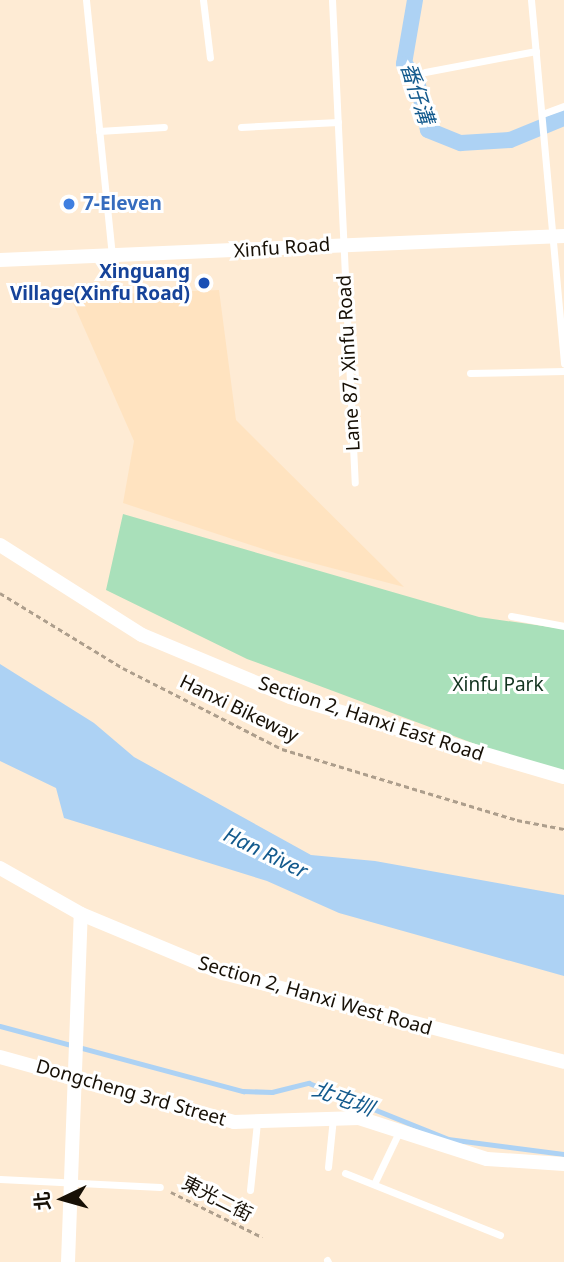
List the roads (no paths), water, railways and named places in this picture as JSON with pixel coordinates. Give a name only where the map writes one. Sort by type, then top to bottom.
[{"type":"street","name":"Xinfu Road","points":[[0,260],[559,237]]},
{"type":"street","name":"Section 2, Hanxi East Road","points":[[0,545],[142,635],[265,687],[564,777]]},
{"type":"street","name":"Section 2, Hanxi West Road","points":[[0,869],[81,914],[223,973],[564,1062]]},
{"type":"street","points":[[68,1262],[81,914]]},
{"type":"street","name":"Dongcheng 3rd Street","points":[[0,1056],[234,1122],[333,1116],[359,1118],[398,1134],[487,1159],[564,1164]]},
{"type":"lane","points":[[86,0],[112,257]]},
{"type":"lane","points":[[202,0],[210,58]]},
{"type":"lane","name":"Lane 87, Xinfu Road","points":[[332,0],[355,482]]},
{"type":"lane","points":[[531,0],[542,114],[559,237],[564,364]]},
{"type":"lane","points":[[425,72],[536,51]]},
{"type":"lane","points":[[542,114],[564,106]]},
{"type":"lane","points":[[241,127],[338,122]]},
{"type":"lane","points":[[99,131],[164,127]]},
{"type":"lane","points":[[470,373],[564,371]]},
{"type":"lane","points":[[511,616],[564,626]]},
{"type":"lane","points":[[328,1167],[333,1116]]},
{"type":"lane","points":[[250,1190],[257,1122]]},
{"type":"lane","points":[[374,1184],[398,1134]]},
{"type":"lane","points":[[345,1173],[500,1235]]},
{"type":"lane","points":[[0,1179],[160,1187]]},
{"type":"water","name":"Han River","points":[[0,664],[94,723],[134,757],[311,855],[375,861],[564,895],[564,976],[339,913],[267,881],[64,818],[56,788],[0,761]]},
{"type":"waterway","name":"番仔溝","points":[[415,0],[404,64],[416,76],[428,130],[461,143],[510,140],[564,118]]},
{"type":"waterway","name":"北屯圳","points":[[0,1026],[243,1091],[272,1092],[309,1083],[448,1139],[564,1154]]},
{"type":"place","name":"7-Eleven","points":[[69,204]]},
{"type":"place","name":"Xinguang Village(Xinfu Road)","points":[[204,283]]},
{"type":"park label","name":"Xinfu Park","points":[[498,685]]}]
